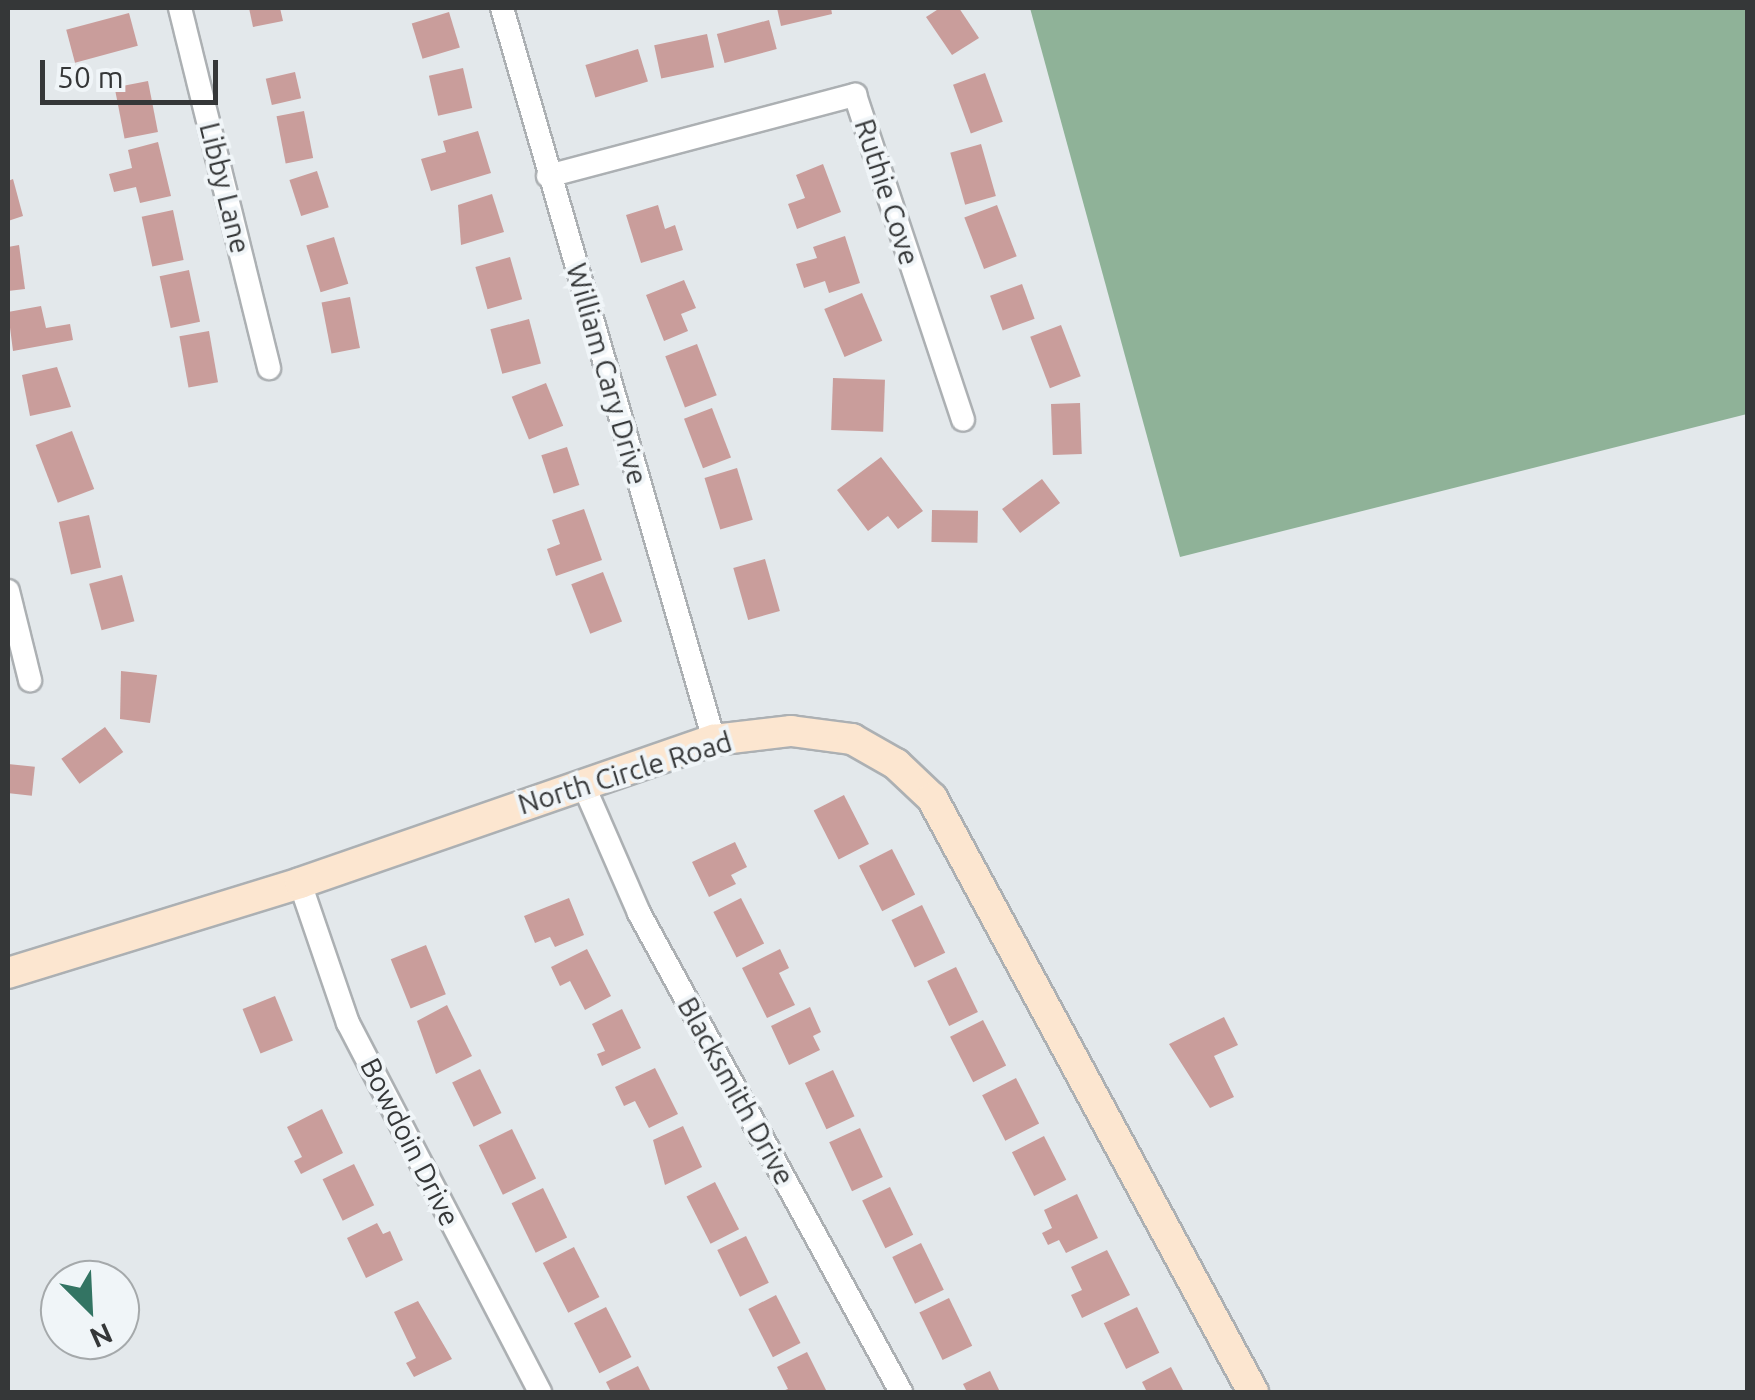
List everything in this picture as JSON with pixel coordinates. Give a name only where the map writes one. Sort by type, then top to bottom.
[{"type":"street","name":"Libby Lane","points":[[180,8],[269,368]]},
{"type":"street","name":"William Cary Drive","points":[[502,8],[714,740]]},
{"type":"street","name":"Ruthie Cove","points":[[548,176],[855,95],[963,420]]},
{"type":"street","points":[[8,592],[30,680]]},
{"type":"street","name":"North Circle Road","points":[[8,973],[300,883],[714,740],[792,731],[852,740],[896,764],[932,798],[1253,1392]]},
{"type":"street","name":"Blacksmith Drive","points":[[582,784],[640,913],[901,1392]]},
{"type":"street","name":"Bowdoin Drive","points":[[300,883],[348,1023],[540,1392]]},
{"type":"green space","points":[[1030,8],[1747,8],[1747,414],[1180,557]]},
{"type":"building","points":[[249,8],[280,8],[283,21],[253,27]]},
{"type":"building","points":[[777,8],[831,8],[832,14],[781,26]]},
{"type":"building","points":[[940,8],[959,8],[979,38],[952,55],[926,17]]},
{"type":"building","points":[[449,12],[460,47],[423,59],[412,23]]},
{"type":"building","points":[[129,13],[138,46],[75,63],[66,30]]},
{"type":"building","points":[[769,20],[777,49],[725,63],[717,34]]},
{"type":"building","points":[[707,34],[714,67],[661,78],[654,45]]},
{"type":"building","points":[[638,49],[648,82],[595,98],[585,65]]},
{"type":"building","points":[[463,68],[472,108],[438,116],[429,76]]},
{"type":"building","points":[[295,72],[301,98],[272,105],[266,79]]},
{"type":"building","points":[[985,73],[1003,122],[971,133],[953,85]]},
{"type":"building","points":[[148,81],[158,132],[125,139],[115,87]]},
{"type":"building","points":[[304,111],[313,158],[286,163],[277,116]]},
{"type":"building","points":[[478,131],[491,173],[431,191],[421,159],[446,152],[443,141]]},
{"type":"building","points":[[158,142],[171,196],[140,203],[136,187],[114,192],[109,174],[132,168],[128,150]]},
{"type":"building","points":[[981,144],[996,196],[965,205],[950,153]]},
{"type":"building","points":[[823,164],[841,212],[797,229],[788,204],[805,198],[796,175]]},
{"type":"building","points":[[317,171],[329,207],[301,216],[289,180]]},
{"type":"building","points":[[13,179],[23,216],[8,221],[8,181]]},
{"type":"building","points":[[492,194],[504,232],[461,245],[458,205]]},
{"type":"building","points":[[658,205],[665,229],[675,225],[683,250],[641,263],[626,215]]},
{"type":"building","points":[[997,205],[1017,256],[984,269],[964,218]]},
{"type":"building","points":[[173,210],[184,260],[152,267],[142,217]]},
{"type":"building","points":[[845,236],[860,283],[829,293],[825,281],[804,288],[796,264],[817,258],[813,247]]},
{"type":"building","points":[[334,237],[348,284],[321,292],[306,245]]},
{"type":"building","points":[[19,245],[25,289],[8,291],[8,247]]},
{"type":"building","points":[[510,257],[522,299],[488,309],[475,267]]},
{"type":"building","points":[[189,270],[200,322],[171,328],[160,276]]},
{"type":"building","points":[[684,280],[696,308],[681,314],[688,331],[664,341],[646,295]]},
{"type":"building","points":[[1022,284],[1035,319],[1003,330],[990,296]]},
{"type":"building","points":[[862,293],[882,341],[845,357],[824,309]]},
{"type":"building","points":[[350,297],[360,348],[331,354],[322,303]]},
{"type":"building","points":[[41,306],[46,328],[70,324],[73,340],[13,351],[8,312]]},
{"type":"building","points":[[529,319],[541,363],[502,374],[490,329]]},
{"type":"building","points":[[1061,325],[1081,376],[1050,388],[1030,337]]},
{"type":"building","points":[[209,331],[218,382],[188,387],[179,336]]},
{"type":"building","points":[[697,344],[717,395],[685,408],[665,356]]},
{"type":"building","points":[[57,367],[71,407],[30,416],[22,375]]},
{"type":"building","points":[[833,378],[885,380],[883,432],[831,430]]},
{"type":"building","points":[[546,383],[563,426],[529,440],[512,397]]},
{"type":"building","points":[[1080,403],[1082,454],[1053,455],[1051,404]]},
{"type":"building","points":[[712,408],[731,457],[703,468],[684,419]]},
{"type":"building","points":[[72,431],[94,489],[58,503],[36,445]]},
{"type":"building","points":[[567,447],[579,485],[554,493],[541,455]]},
{"type":"building","points":[[881,457],[923,511],[898,529],[888,516],[868,531],[837,490]]},
{"type":"building","points":[[737,468],[753,520],[720,530],[704,478]]},
{"type":"building","points":[[1042,479],[1060,503],[1020,533],[1002,509]]},
{"type":"building","points":[[584,509],[602,560],[556,576],[547,549],[560,544],[552,520]]},
{"type":"building","points":[[932,510],[978,511],[977,543],[931,542]]},
{"type":"building","points":[[89,515],[101,568],[71,575],[59,522]]},
{"type":"building","points":[[765,559],[780,611],[748,620],[733,568]]},
{"type":"building","points":[[603,572],[622,621],[590,634],[571,584]]},
{"type":"building","points":[[122,575],[134,621],[102,630],[89,584]]},
{"type":"building","points":[[121,671],[157,675],[150,723],[120,719]]},
{"type":"building","points":[[105,727],[123,752],[80,784],[61,759]]},
{"type":"building","points":[[8,764],[35,767],[32,796],[8,793]]},
{"type":"building","points":[[844,795],[869,844],[839,859],[814,810]]},
{"type":"building","points":[[735,842],[747,867],[731,875],[736,884],[709,897],[692,862]]},
{"type":"building","points":[[892,849],[915,894],[882,911],[859,866]]},
{"type":"building","points":[[569,898],[584,935],[555,947],[550,937],[535,943],[524,916]]},
{"type":"building","points":[[741,898],[764,943],[737,958],[713,912]]},
{"type":"building","points":[[922,905],[945,953],[915,968],[891,920]]},
{"type":"building","points":[[426,945],[446,994],[411,1008],[391,959]]},
{"type":"building","points":[[587,949],[611,996],[585,1010],[570,981],[560,986],[551,967]]},
{"type":"building","points":[[780,949],[789,968],[779,973],[795,1005],[767,1018],[742,968]]},
{"type":"building","points":[[956,967],[978,1012],[949,1026],[927,981]]},
{"type":"building","points":[[275,996],[293,1041],[261,1054],[243,1009]]},
{"type":"building","points":[[447,1005],[472,1056],[436,1074],[417,1021]]},
{"type":"building","points":[[810,1007],[821,1032],[813,1036],[820,1050],[789,1065],[771,1026]]},
{"type":"building","points":[[622,1009],[641,1048],[602,1066],[597,1054],[605,1051],[592,1024]]},
{"type":"building","points":[[1224,1017],[1238,1045],[1214,1056],[1234,1097],[1210,1108],[1169,1044]]},
{"type":"building","points":[[983,1020],[1006,1065],[973,1082],[950,1037]]},
{"type":"building","points":[[655,1068],[678,1114],[649,1128],[635,1101],[624,1106],[615,1087]]},
{"type":"building","points":[[480,1069],[501,1113],[474,1127],[452,1083]]},
{"type":"building","points":[[833,1070],[855,1116],[826,1129],[805,1083]]},
{"type":"building","points":[[1016,1078],[1039,1123],[1005,1141],[982,1095]]},
{"type":"building","points":[[322,1109],[343,1153],[301,1174],[294,1161],[302,1157],[287,1127]]},
{"type":"building","points":[[683,1126],[702,1167],[665,1185],[653,1140]]},
{"type":"building","points":[[860,1128],[883,1177],[852,1191],[829,1142]]},
{"type":"building","points":[[512,1129],[536,1178],[503,1195],[479,1145]]},
{"type":"building","points":[[1044,1136],[1066,1180],[1034,1196],[1012,1152]]},
{"type":"building","points":[[354,1164],[374,1205],[343,1221],[323,1179]]},
{"type":"building","points":[[715,1182],[739,1229],[711,1244],[686,1197]]},
{"type":"building","points":[[890,1187],[913,1235],[885,1248],[862,1201]]},
{"type":"building","points":[[543,1188],[567,1237],[536,1253],[512,1203]]},
{"type":"building","points":[[1077,1194],[1098,1238],[1066,1253],[1059,1240],[1048,1245],[1042,1233],[1052,1228],[1044,1210]]},
{"type":"building","points":[[377,1223],[383,1234],[390,1231],[403,1260],[366,1278],[347,1238]]},
{"type":"building","points":[[746,1236],[769,1283],[740,1297],[717,1250]]},
{"type":"building","points":[[921,1243],[944,1290],[915,1304],[892,1257]]},
{"type":"building","points":[[574,1247],[599,1297],[568,1313],[543,1263]]},
{"type":"building","points":[[1107,1250],[1130,1295],[1082,1318],[1071,1295],[1082,1290],[1071,1267]]},
{"type":"building","points":[[776,1295],[801,1343],[773,1357],[748,1309]]},
{"type":"building","points":[[949,1298],[972,1346],[943,1360],[919,1312]]},
{"type":"building","points":[[418,1301],[452,1359],[414,1377],[406,1363],[416,1358],[394,1312]]},
{"type":"building","points":[[606,1307],[631,1357],[599,1373],[574,1323]]},
{"type":"building","points":[[1137,1307],[1159,1353],[1126,1369],[1104,1323]]},
{"type":"building","points":[[807,1352],[827,1392],[780,1392],[788,1389],[777,1367]]},
{"type":"building","points":[[638,1366],[651,1392],[611,1392],[606,1382]]},
{"type":"building","points":[[1171,1367],[1184,1392],[1147,1392],[1142,1382]]},
{"type":"building","points":[[990,1371],[1000,1392],[967,1392],[963,1384]]}]
